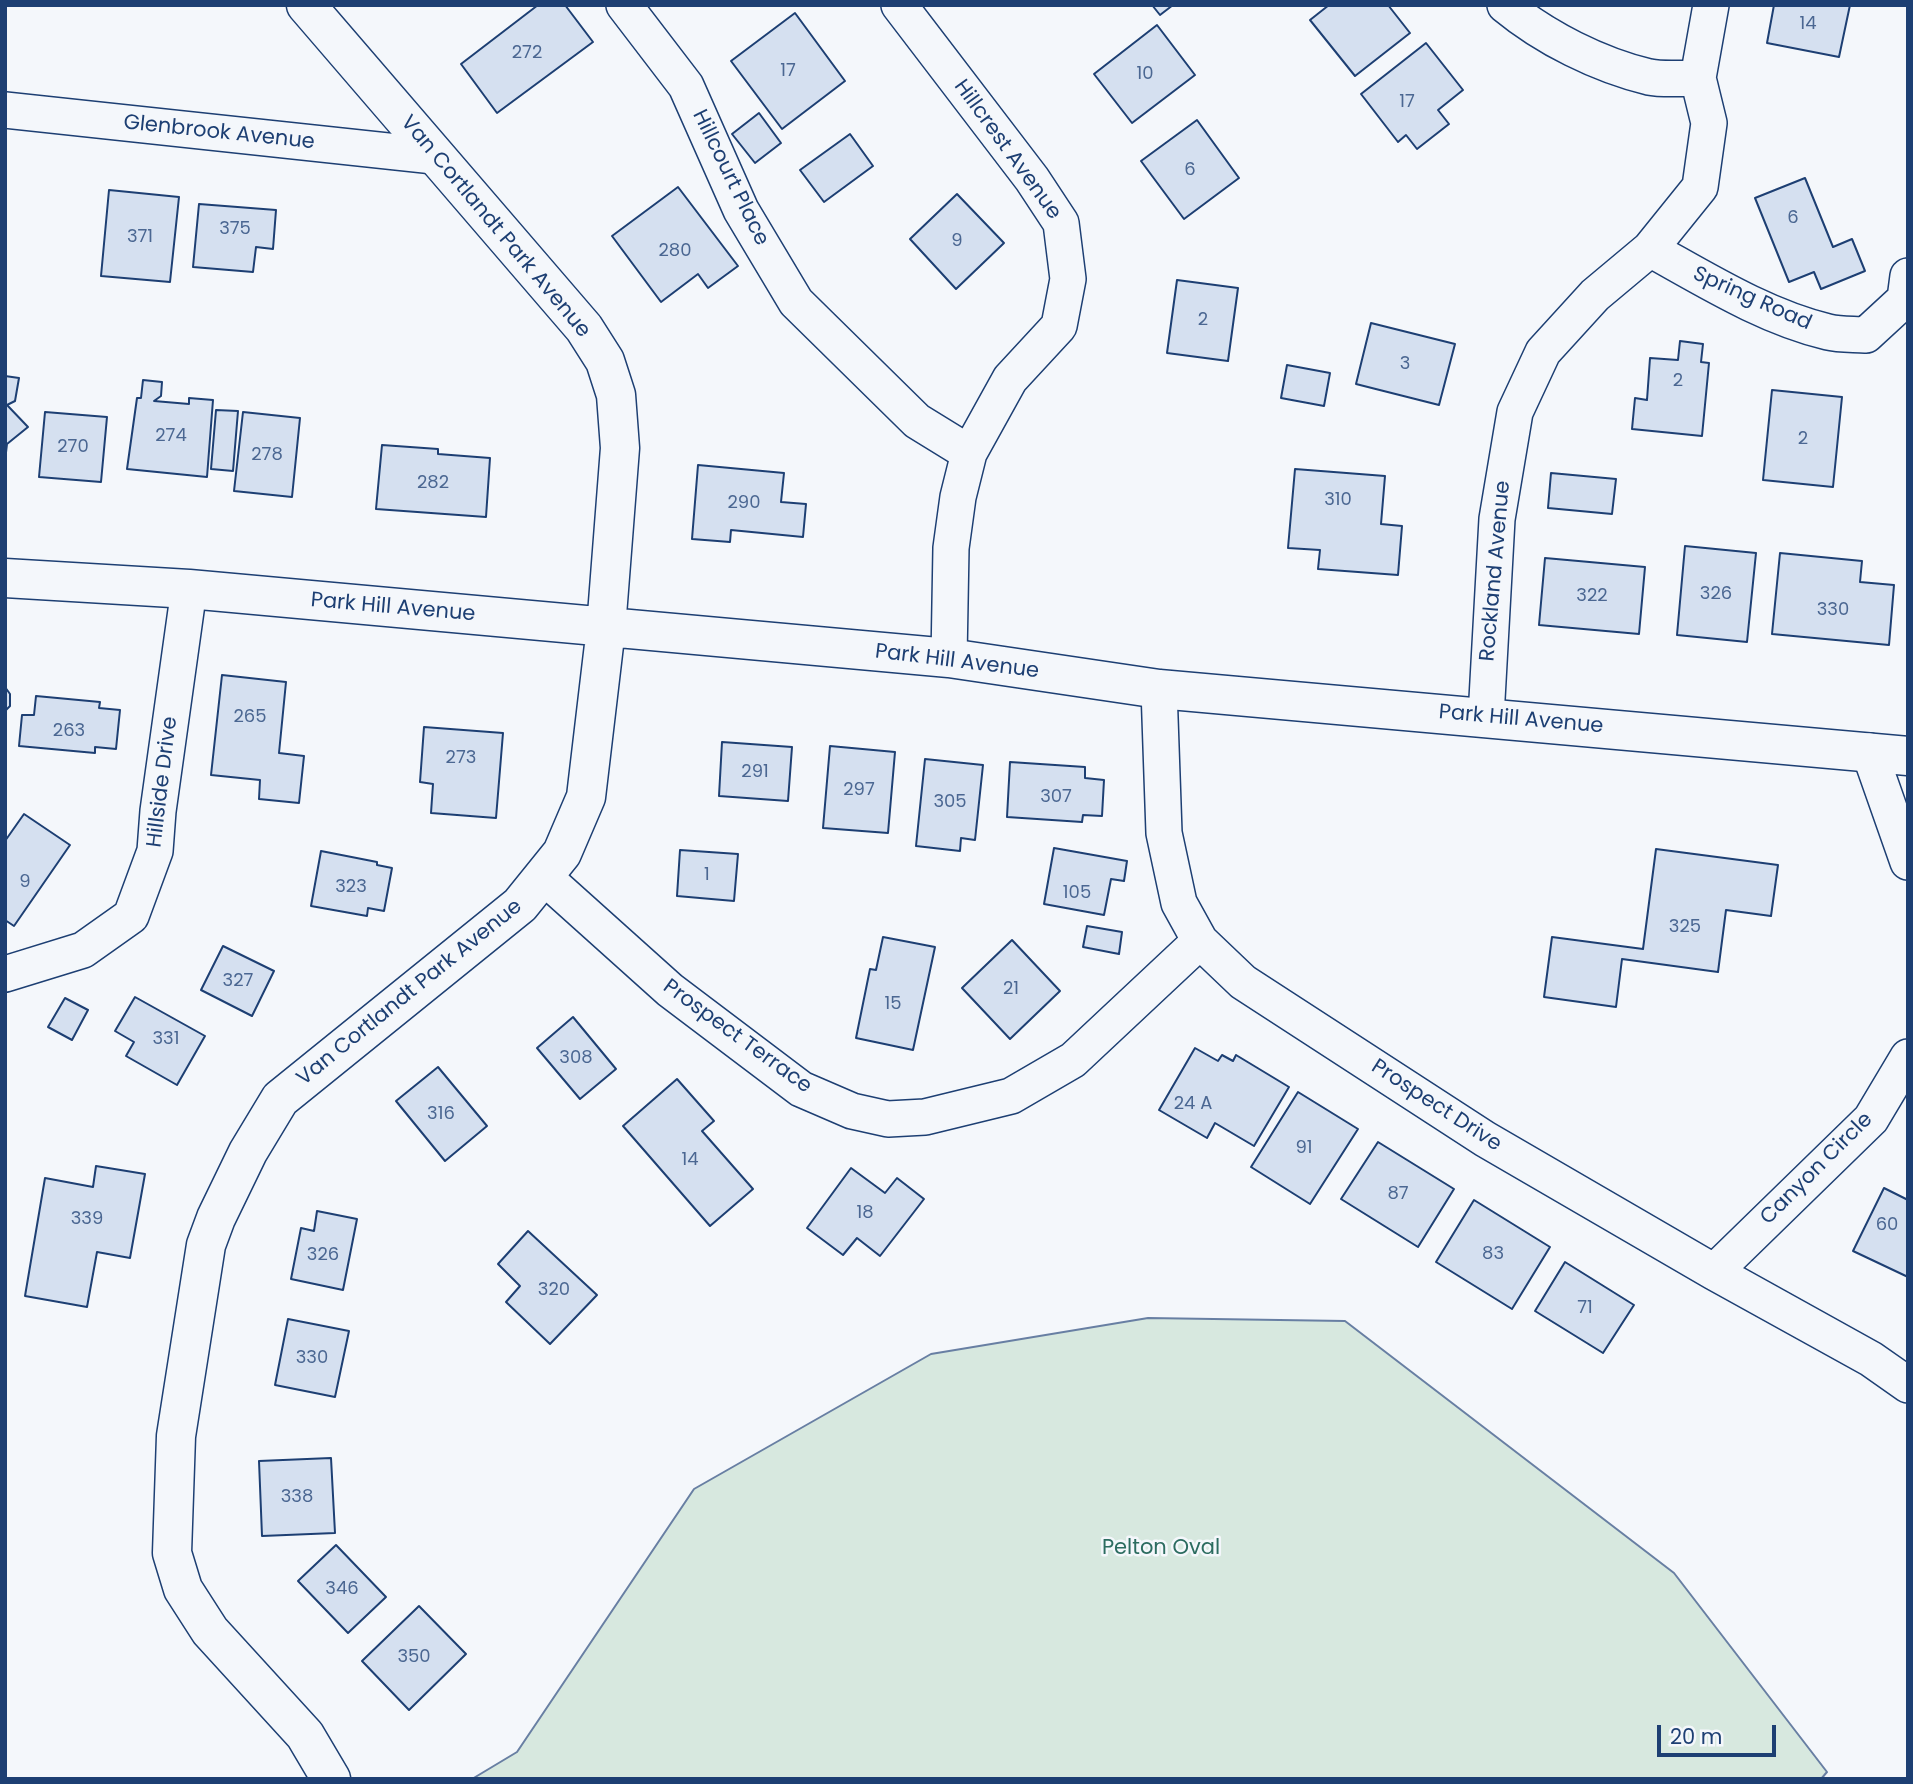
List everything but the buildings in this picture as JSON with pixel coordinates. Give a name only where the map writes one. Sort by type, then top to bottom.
[{"type":"street","name":"Van Cortlandt Park Avenue","points":[[306,5],[433,156],[584,328],[605,361],[616,395],[620,448],[606,628],[586,797],[562,853],[520,905],[280,1098],[248,1152],[206,1245],[176,1436],[172,1553],[183,1589],[210,1631],[305,1735],[331,1779]]},
{"type":"street","name":"Hillcourt Place","points":[[624,5],[686,86],[741,210],[796,302],[917,421],[970,453]]},
{"type":"street","name":"Hillcrest Avenue","points":[[899,5],[1032,179],[1061,223],[1068,279],[1059,326],[1010,379],[970,453],[958,497],[951,548],[949,658]]},
{"type":"street","points":[[1505,5],[1561,42],[1606,63],[1652,78],[1698,78],[1711,5]]},
{"type":"street","name":"Rockland Avenue","points":[[1486,717],[1497,519],[1515,412],[1543,352],[1595,295],[1650,249],[1700,187],[1709,123],[1698,78]]},
{"type":"street","name":"Glenbrook Avenue","points":[[5,110],[433,156]]},
{"type":"street","name":"Spring Road","points":[[1650,249],[1728,292],[1792,321],[1830,332],[1866,335],[1905,299],[1908,276]]},
{"type":"street","name":"Park Hill Avenue","points":[[5,578],[189,589],[949,658],[1159,689],[1908,756]]},
{"type":"street","name":"Hillside Drive","points":[[5,974],[83,950],[131,916],[155,851],[158,811],[189,589]]},
{"type":"street","name":"Prospect Drive","points":[[1159,689],[1164,833],[1179,903],[1200,941],[1243,982],[1473,1131],[1714,1272],[1871,1359],[1908,1385]]},
{"type":"street","points":[[1869,751],[1908,862]]},
{"type":"street","name":"Prospect Terrace","points":[[543,876],[670,990],[801,1089],[852,1111],[888,1119],[925,1117],[1011,1096],[1073,1060],[1200,941]]},
{"type":"street","name":"Canyon Circle","points":[[1714,1272],[1871,1119],[1908,1056]]},
{"type":"green space","name":"Pelton Oval","points":[[1148,1318],[1345,1321],[1674,1573],[1827,1772],[1821,1779],[472,1779],[517,1752],[694,1489],[931,1354]]}]
